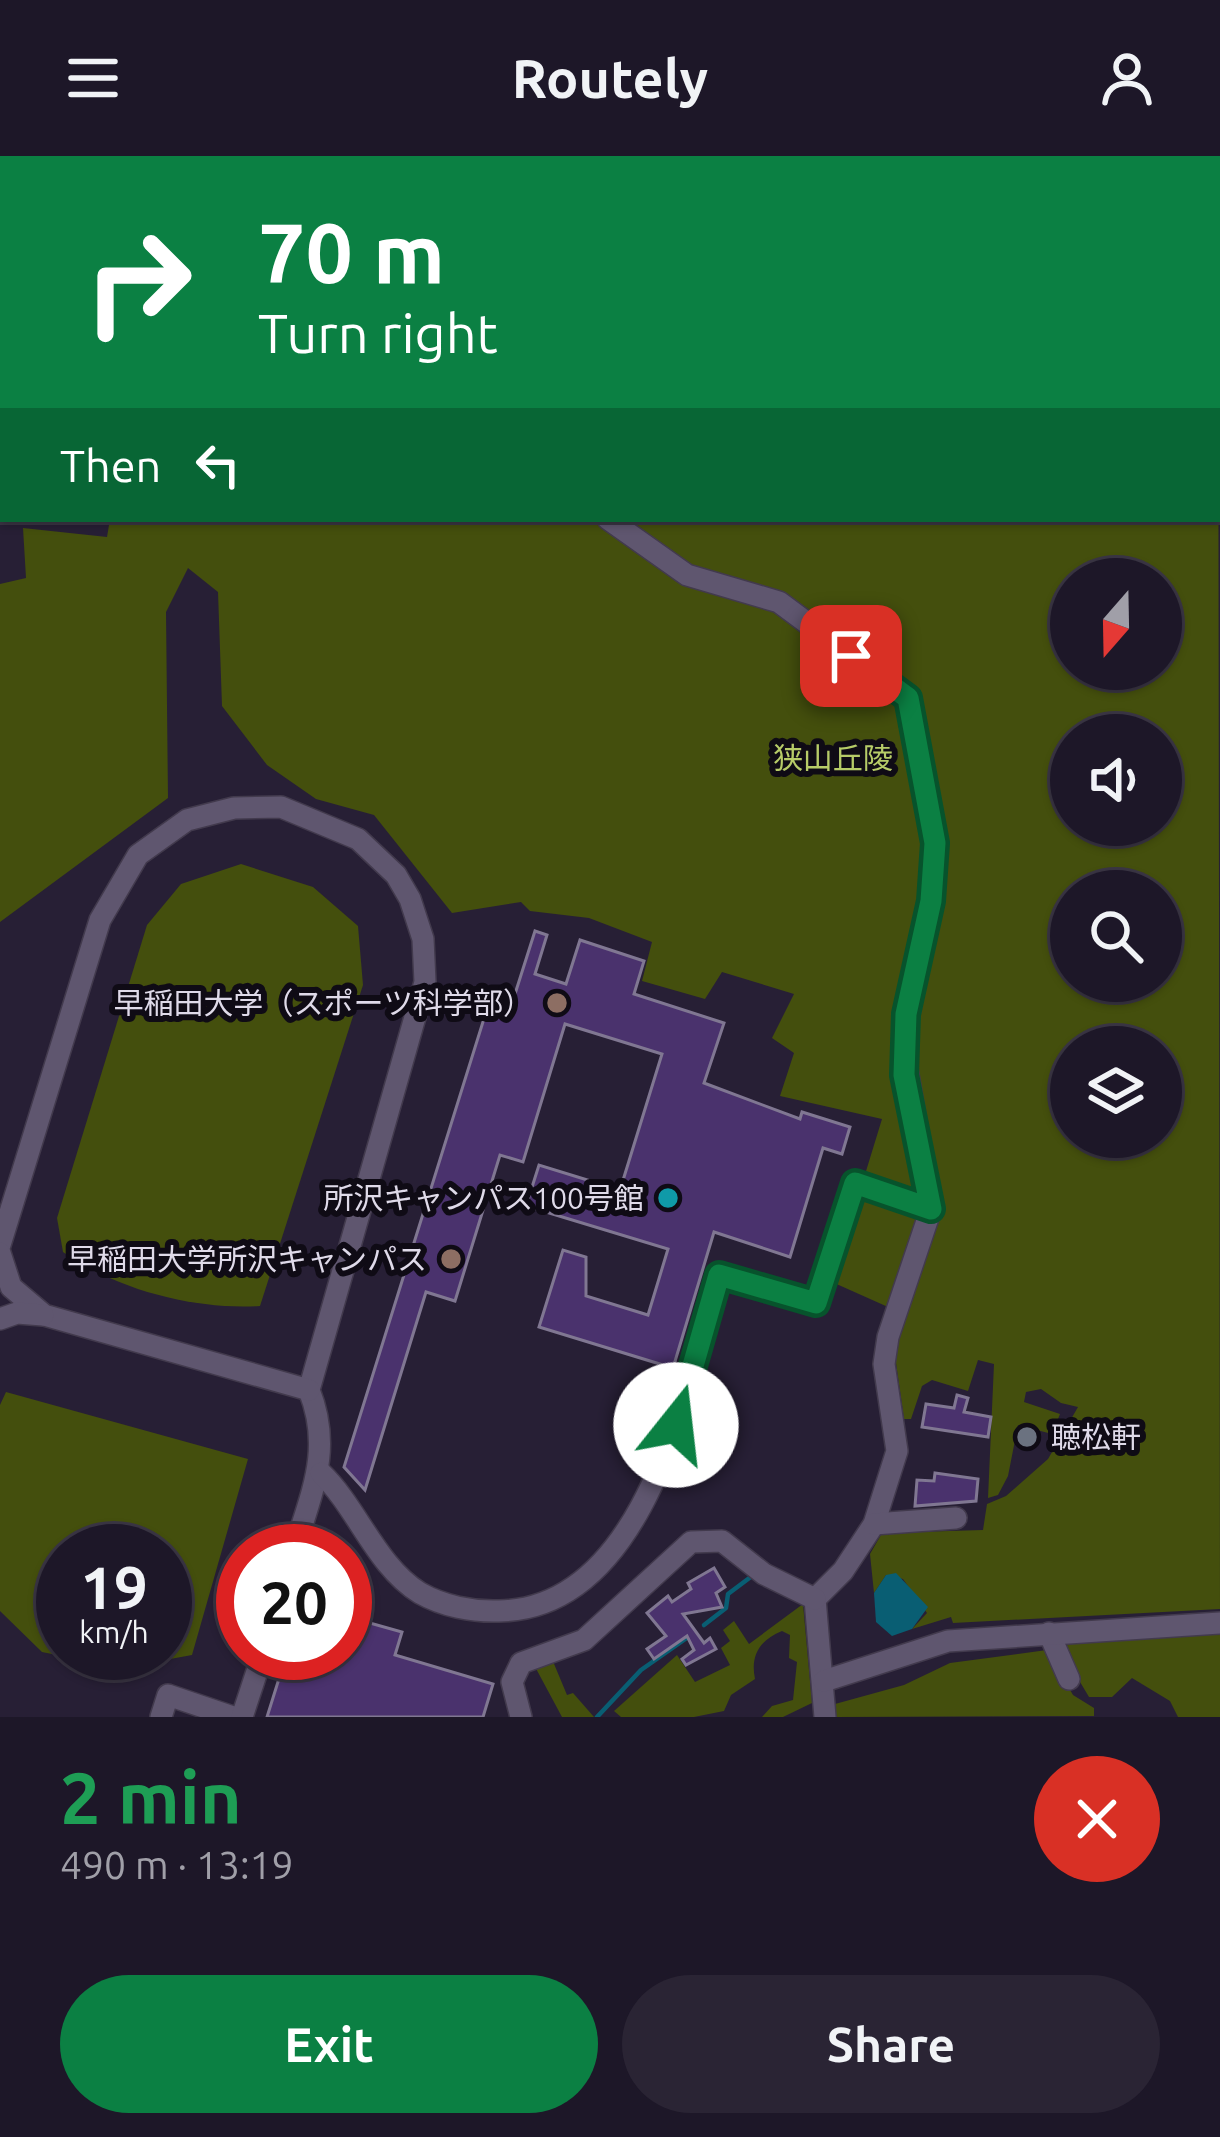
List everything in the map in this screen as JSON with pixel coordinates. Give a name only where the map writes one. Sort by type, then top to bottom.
[{"type":"street","points":[[612,522],[687,575],[779,602],[899,687],[910,711],[935,843],[931,901],[906,1014],[904,1075],[931,1209],[888,1337],[884,1364],[896,1451],[874,1524],[843,1571],[814,1599]]},
{"type":"street","points":[[44,1315],[11,1287],[0,1249],[100,920],[138,855],[187,820],[234,808],[281,807],[345,830],[377,854],[410,899],[423,939],[425,982],[309,1390],[319,1428],[321,1473],[303,1524]]},
{"type":"street","points":[[321,1473],[394,1569],[418,1592],[473,1610],[534,1610],[552,1604],[599,1566],[645,1496],[676,1425],[719,1275],[816,1303],[855,1183],[931,1209]]},
{"type":"street","points":[[0,1319],[17,1313],[44,1315],[309,1390]]},
{"type":"street","points":[[874,1524],[956,1518]]},
{"type":"street","points":[[521,1717],[512,1682],[521,1663],[584,1640],[691,1542],[722,1540],[752,1567],[814,1599]]},
{"type":"street","points":[[814,1599],[825,1717]]},
{"type":"street","points":[[824,1681],[948,1641],[1220,1623]]},
{"type":"street","points":[[1049,1633],[1069,1679]]},
{"type":"street","points":[[161,1717],[168,1695],[237,1717],[252,1680]]},
{"type":"green space","name":"狭山丘陵","points":[[110,522],[1218,522],[1220,1609],[953,1623],[951,1617],[912,1629],[927,1613],[903,1579],[886,1575],[874,1593],[870,1554],[882,1533],[983,1530],[987,1504],[1006,1496],[1048,1459],[1078,1407],[1061,1403],[1041,1389],[1026,1392],[1024,1402],[1060,1414],[1052,1434],[1018,1425],[1008,1476],[998,1495],[988,1498],[994,1364],[978,1360],[968,1391],[932,1380],[922,1386],[911,1419],[904,1419],[888,1307],[832,1282],[882,1119],[780,1096],[794,1053],[772,1038],[794,994],[722,972],[705,999],[642,981],[652,942],[589,918],[530,911],[521,902],[452,913],[374,815],[316,799],[267,765],[222,706],[218,592],[188,568],[166,612],[168,798],[0,922],[0,584],[26,578],[23,528],[107,537]]},
{"type":"green space","points":[[241,864],[313,887],[358,926],[363,985],[260,1306],[183,1301],[107,1277],[63,1252],[57,1218],[147,925],[181,884]]},
{"type":"green space","points":[[6,1392],[248,1459],[229,1524],[216,1524],[216,1571],[192,1655],[192,1524],[36,1524],[36,1646],[0,1611],[0,1405]]},
{"type":"green space","points":[[803,1604],[812,1703],[783,1717],[762,1717],[772,1706],[793,1700],[797,1662],[789,1658],[790,1635],[782,1631],[758,1649],[755,1679],[731,1695],[724,1711],[694,1717],[621,1717],[614,1711],[677,1655],[695,1682],[730,1665],[721,1648],[730,1641],[723,1630],[734,1621],[749,1644]]},
{"type":"green space","points":[[1220,1632],[1220,1717],[1178,1717],[1170,1701],[1132,1678],[1112,1697],[1089,1697],[1058,1645]]},
{"type":"green space","points":[[1047,1650],[1073,1695],[1094,1708],[1094,1716],[833,1717],[835,1704],[904,1685],[950,1663]]},
{"type":"green space","points":[[552,1659],[567,1695],[573,1693],[594,1717],[562,1717],[533,1663]]},
{"type":"water","points":[[896,1573],[928,1607],[912,1629],[892,1636],[876,1622],[874,1593],[886,1575]]},
{"type":"building","name":"所沢キャンパス100号館","points":[[535,931],[547,935],[535,974],[566,984],[580,940],[644,961],[634,994],[724,1023],[704,1083],[800,1119],[802,1112],[850,1127],[842,1154],[823,1148],[790,1257],[714,1232],[673,1368],[539,1327],[563,1250],[586,1257],[586,1296],[648,1315],[668,1249],[526,1206],[539,1165],[620,1190],[662,1054],[565,1024],[523,1162],[500,1155],[455,1301],[426,1292],[365,1490],[344,1467],[487,1009],[508,1016]]},
{"type":"building","points":[[957,1395],[968,1398],[964,1412],[991,1417],[988,1437],[922,1427],[926,1404],[954,1408]]},
{"type":"building","points":[[935,1473],[978,1479],[976,1501],[915,1506],[917,1480],[934,1481]]},
{"type":"building","points":[[714,1568],[725,1587],[716,1593],[722,1607],[683,1614],[704,1643],[710,1638],[716,1649],[686,1665],[682,1659],[694,1650],[687,1636],[654,1659],[647,1649],[666,1636],[647,1613],[668,1596],[672,1602],[691,1589],[688,1583]]},
{"type":"building","points":[[372,1624],[402,1632],[395,1655],[493,1684],[483,1717],[267,1717],[279,1680],[372,1680]]},
{"type":"waterway","points":[[704,1625],[726,1608],[728,1594],[752,1576]]},
{"type":"waterway","points":[[597,1717],[641,1670],[691,1635]]},
{"type":"place","name":"早稲田大学（スポーツ科学部）","points":[[557,1003]]},
{"type":"place","name":"所沢キャンパス100号館","points":[[668,1198]]},
{"type":"place","name":"早稲田大学所沢キャンパス","points":[[451,1259]]},
{"type":"place","name":"聴松軒","points":[[1027,1437]]},
{"type":"route","points":[[676,1425],[719,1275],[816,1303],[855,1183],[931,1209],[904,1075],[903,1046],[931,901],[935,843],[908,698],[851,656]]}]
